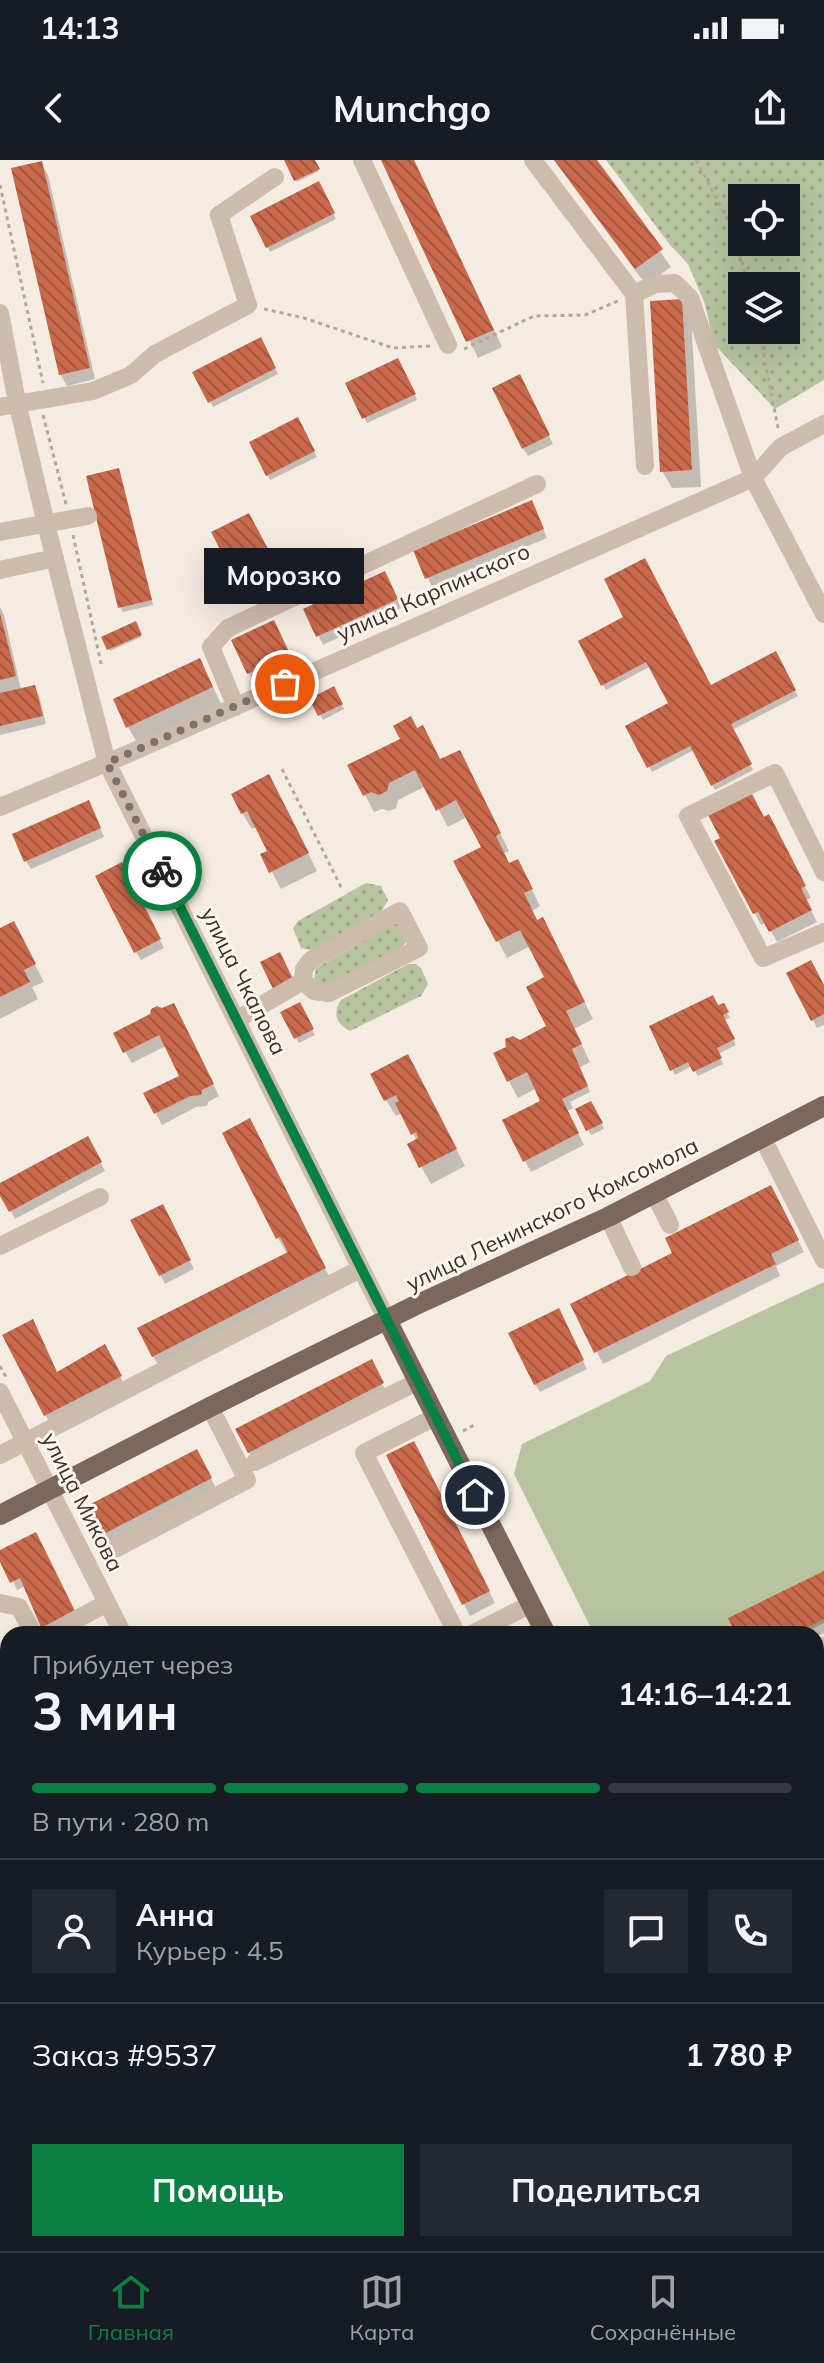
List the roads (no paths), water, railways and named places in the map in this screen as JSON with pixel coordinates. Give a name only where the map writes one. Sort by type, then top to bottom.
[{"type":"main road","name":"улица Ленинского Комсомола","points":[[0,1515],[387,1320],[608,1217],[824,1106]]},
{"type":"main road","name":"улица Чкалова","points":[[387,1320],[542,1626]]},
{"type":"street","points":[[362,160],[448,345]]},
{"type":"street","points":[[533,160],[634,294],[645,466]]},
{"type":"street","points":[[9,404],[93,391],[131,375],[155,354],[248,305],[219,215],[275,177]]},
{"type":"street","points":[[634,294],[655,284],[675,283],[690,298],[753,478],[824,614]]},
{"type":"street","name":"улица Чкалова","points":[[0,317],[9,404],[46,524],[107,763],[387,1320]]},
{"type":"street","points":[[753,478],[781,447],[824,424]]},
{"type":"street","name":"улица Карпинского","points":[[0,807],[236,707],[753,478]]},
{"type":"street","points":[[236,707],[211,647],[228,628],[537,484]]},
{"type":"street","points":[[0,532],[79,518]]},
{"type":"street","points":[[0,570],[55,558]]},
{"type":"street","points":[[824,872],[775,773],[688,816],[763,958],[824,932]]},
{"type":"street","points":[[400,911],[419,948],[329,993],[314,991],[303,981],[304,969],[311,960],[400,911]]},
{"type":"street","points":[[236,1020],[303,981]]},
{"type":"street","points":[[762,1137],[824,1260]]},
{"type":"street","points":[[654,1193],[670,1225]]},
{"type":"street","points":[[0,1246],[100,1197]]},
{"type":"street","points":[[608,1217],[632,1267]]},
{"type":"street","points":[[0,1455],[360,1269]]},
{"type":"street","points":[[255,1462],[417,1382]]},
{"type":"street","name":"улица Микова","points":[[0,1392],[119,1626]]},
{"type":"street","points":[[113,1550],[247,1480],[210,1407]]},
{"type":"street","points":[[435,1417],[364,1453],[453,1626]]},
{"type":"street","points":[[0,1603],[19,1607],[30,1626]]},
{"type":"street","points":[[64,1626],[107,1603]]},
{"type":"street","points":[[488,1626],[531,1604]]},
{"type":"place","name":"Морозко","points":[[285,684]]}]
